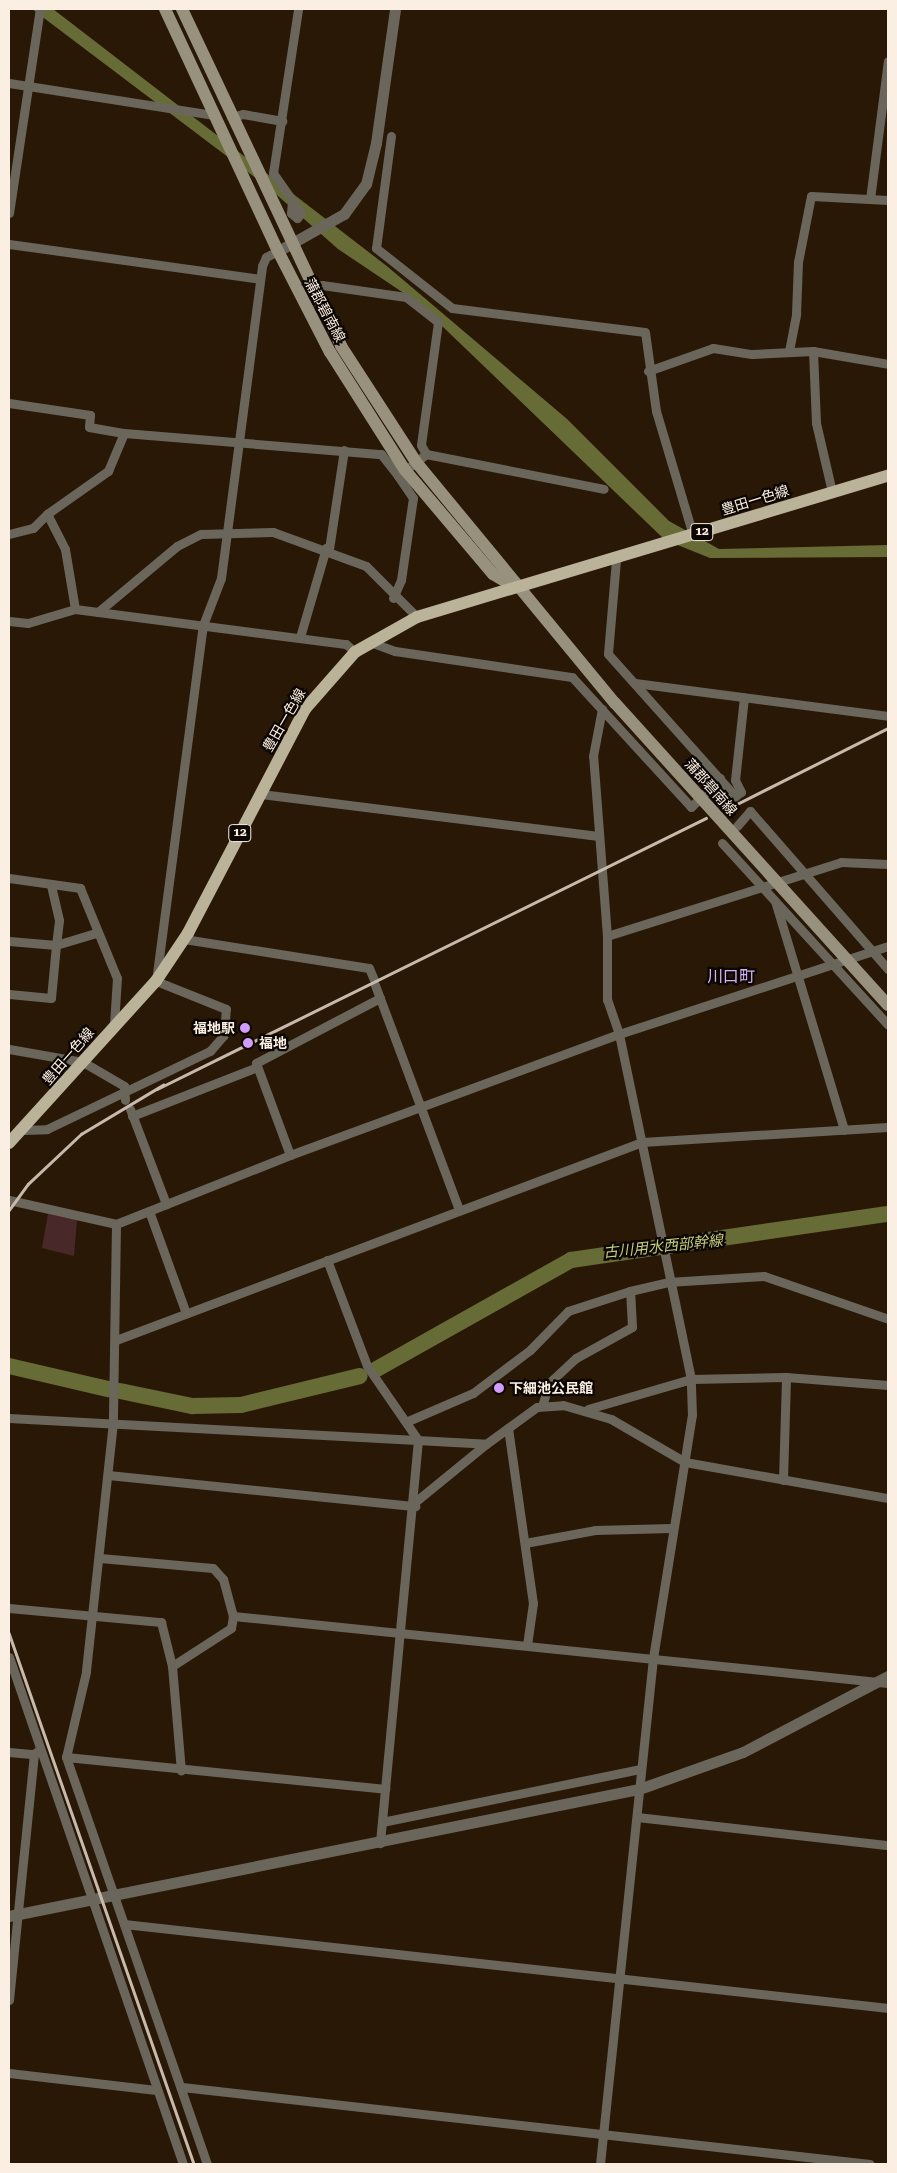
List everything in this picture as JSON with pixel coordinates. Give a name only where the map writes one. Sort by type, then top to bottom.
[{"type":"main road","name":"蒲郡碧南線","points":[[165,9],[278,251],[330,352],[402,473],[493,574],[515,587]]},
{"type":"main road","name":"蒲郡碧南線","points":[[182,9],[311,290],[421,458],[515,587],[615,703],[888,1005]]},
{"type":"main road","name":"豊田一色線","points":[[9,1143],[23,1130],[114,1025],[156,981],[184,938],[305,709],[355,652],[417,617],[515,587],[616,560],[888,476]]},
{"type":"street","points":[[9,213],[30,86],[40,9]]},
{"type":"street","points":[[292,200],[273,173],[298,9]]},
{"type":"street","points":[[23,1130],[47,1129],[126,1096],[210,1051],[224,1035],[226,1009],[156,981],[203,625],[221,578],[260,279],[266,257],[290,246],[344,214],[366,184],[376,143],[395,9]]},
{"type":"street","points":[[870,199],[888,61]]},
{"type":"street","points":[[9,83],[213,114]]},
{"type":"street","points":[[231,117],[243,114],[282,121]]},
{"type":"street","points":[[391,136],[376,248],[452,308],[645,332],[648,371],[693,535]]},
{"type":"street","points":[[789,351],[796,314],[798,262],[811,196],[888,200]]},
{"type":"street","points":[[9,244],[260,279]]},
{"type":"street","points":[[311,290],[322,285],[406,297],[438,322],[421,445],[421,458]]},
{"type":"street","points":[[648,371],[712,348],[752,354],[813,350],[888,364]]},
{"type":"street","points":[[813,350],[816,423],[832,492]]},
{"type":"street","points":[[9,403],[90,415],[89,427],[124,433],[238,439],[381,454],[402,473],[413,498],[401,580],[393,598]]},
{"type":"street","points":[[9,534],[33,528],[47,514],[108,471],[124,433]]},
{"type":"street","points":[[300,637],[327,549],[344,450]]},
{"type":"street","points":[[402,473],[421,458],[604,489]]},
{"type":"street","points":[[47,514],[65,549],[75,609]]},
{"type":"street","points":[[98,612],[178,546],[201,534],[273,532],[327,549],[366,566],[393,598],[417,617]]},
{"type":"street","points":[[616,560],[608,654],[735,796],[741,792],[735,780],[744,697]]},
{"type":"street","points":[[9,621],[28,623],[75,609],[346,644],[355,652]]},
{"type":"street","points":[[370,642],[395,651],[572,677],[691,807],[720,778]]},
{"type":"street","points":[[635,683],[888,716]]},
{"type":"street","points":[[600,2164],[653,1658],[672,1528],[692,1415],[691,1379],[668,1282],[642,1142],[619,1034],[607,1000],[607,936],[593,756],[602,710]]},
{"type":"street","points":[[261,794],[598,836]]},
{"type":"street","points":[[737,826],[750,811],[888,969]]},
{"type":"street","points":[[722,843],[888,1025]]},
{"type":"street","points":[[607,936],[761,884],[841,862],[888,864]]},
{"type":"street","points":[[9,878],[80,888],[96,933],[117,978],[114,1025]]},
{"type":"street","points":[[9,994],[51,998],[59,920],[51,884]]},
{"type":"street","points":[[774,899],[844,1130]]},
{"type":"street","points":[[9,941],[56,945],[96,933]]},
{"type":"street","points":[[184,938],[369,968],[459,1210]]},
{"type":"street","points":[[9,1200],[116,1224],[290,1154],[619,1034],[888,946]]},
{"type":"street","points":[[290,1154],[256,1064],[380,998]]},
{"type":"street","points":[[9,1049],[83,1062],[126,1096]]},
{"type":"street","points":[[166,1204],[131,1113],[257,1067]]},
{"type":"street","points":[[116,1340],[642,1142],[888,1127]]},
{"type":"street","points":[[149,1212],[186,1313]]},
{"type":"street","points":[[116,1224],[116,1340],[113,1422],[100,1558],[86,1672],[66,1757],[182,2087],[207,2164]]},
{"type":"street","points":[[327,1260],[367,1366],[408,1420],[418,1440],[415,1504],[380,1843]]},
{"type":"street","points":[[408,1420],[474,1393],[530,1350],[568,1311],[630,1291],[668,1282],[764,1276],[888,1320]]},
{"type":"street","points":[[542,1406],[549,1383],[576,1358],[632,1327],[630,1291]]},
{"type":"street","points":[[783,1480],[786,1376]]},
{"type":"street","points":[[108,1475],[415,1504],[486,1444],[542,1406],[588,1409],[691,1379],[786,1376],[888,1385]]},
{"type":"street","points":[[588,1409],[641,1434],[685,1462],[888,1498]]},
{"type":"street","points":[[9,1418],[113,1422],[486,1444]]},
{"type":"street","points":[[508,1428],[533,1603],[527,1645]]},
{"type":"street","points":[[525,1543],[595,1530],[672,1528]]},
{"type":"street","points":[[100,1558],[213,1568],[223,1579],[233,1616],[231,1628],[172,1666]]},
{"type":"street","points":[[9,1608],[92,1618],[162,1622],[172,1666],[181,1771]]},
{"type":"street","points":[[233,1616],[885,1680]]},
{"type":"street","points":[[9,1657],[37,1752],[183,2164]]},
{"type":"street","points":[[13,1915],[380,1843],[640,1789],[743,1752],[885,1680]]},
{"type":"street","points":[[9,1752],[37,1752]]},
{"type":"street","points":[[9,2000],[13,1915],[37,1752]]},
{"type":"street","points":[[66,1757],[181,1771],[385,1789]]},
{"type":"street","points":[[382,1822],[641,1769]]},
{"type":"street","points":[[637,1817],[888,1844]]},
{"type":"street","points":[[124,1924],[621,1977],[888,2008]]},
{"type":"street","points":[[9,2073],[156,2090]]},
{"type":"street","points":[[182,2087],[870,2164]]},
{"type":"shaded area","points":[[32,9],[53,9],[388,267],[567,419],[669,521],[719,549],[888,545],[888,557],[710,558],[665,540],[417,302],[338,249],[269,188]]},
{"type":"shaded area","points":[[48,1214],[77,1220],[74,1256],[42,1248]]},
{"type":"waterway","name":"古川用水西部幹線","points":[[375,1370],[571,1260],[888,1214]]},
{"type":"waterway","name":"古川用水西部幹線","points":[[9,1366],[108,1389]]},
{"type":"waterway","name":"古川用水西部幹線","points":[[120,1391],[192,1406],[241,1405],[360,1376]]},
{"type":"railway","points":[[723,811],[888,728]]},
{"type":"railway","points":[[157,1089],[706,818]]},
{"type":"railway","points":[[9,1210],[28,1184],[81,1134],[163,1085]]},
{"type":"railway","points":[[9,1633],[194,2164]]},
{"type":"place","name":"福地駅","points":[[245,1028]]},
{"type":"place","name":"福地","points":[[248,1043]]},
{"type":"place","name":"下細池公民館","points":[[499,1388]]},
{"type":"district","name":"川口町","points":[[731,977]]}]
